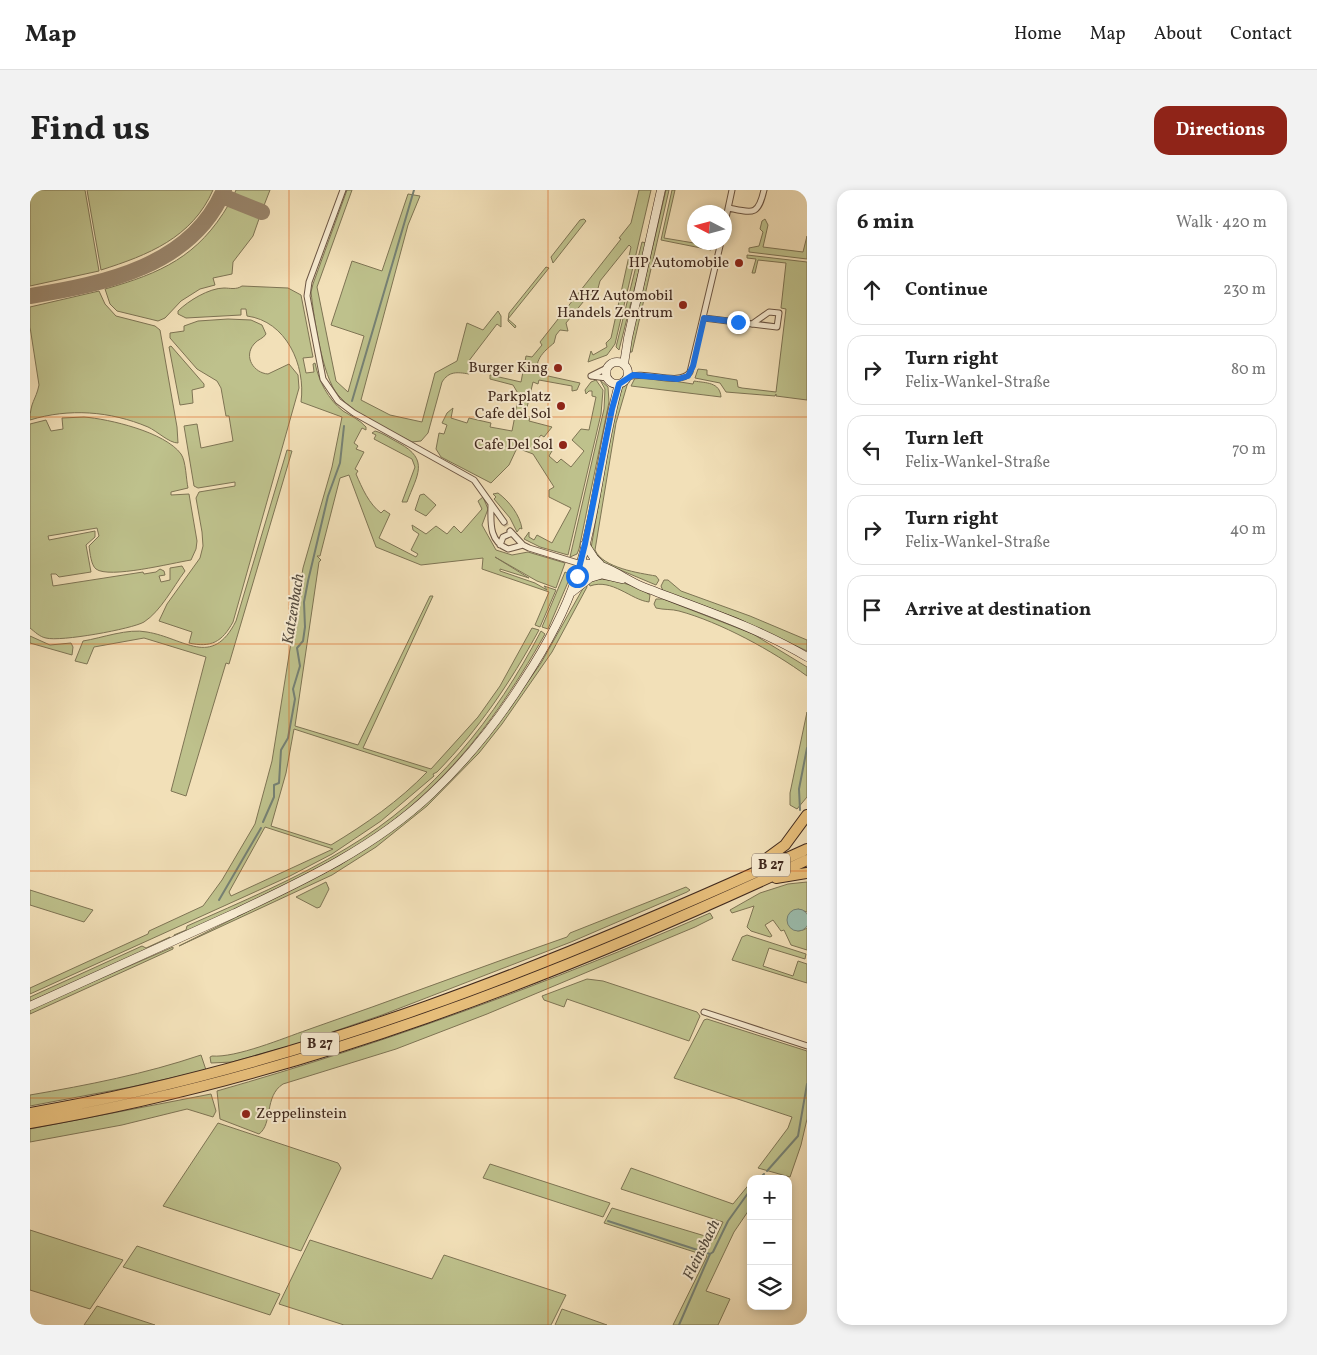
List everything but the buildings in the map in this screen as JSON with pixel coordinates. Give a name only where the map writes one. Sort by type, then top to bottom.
[{"type":"highway","points":[[735,882],[785,846],[807,815]]},
{"type":"highway","name":"B 27","points":[[30,1113],[194,1079],[335,1039],[430,1007],[540,965],[735,882],[807,849]]},
{"type":"highway","name":"B 27","points":[[30,1123],[109,1109],[205,1087],[362,1041],[552,971],[807,860]]},
{"type":"highway","points":[[769,878],[807,873]]},
{"type":"main road","points":[[620,363],[628,338],[662,190]]},
{"type":"main road","points":[[30,1006],[174,942],[330,867],[408,813],[449,776],[500,714],[545,646],[570,594],[585,544],[612,409],[613,382],[607,368],[620,363]]},
{"type":"main road","points":[[613,382],[628,376],[628,368],[620,363]]},
{"type":"main road","points":[[585,544],[602,571]]},
{"type":"main road","points":[[580,564],[588,571],[602,571],[756,630],[807,657]]},
{"type":"main road","points":[[570,594],[602,571]]},
{"type":"street","points":[[343,190],[307,290],[324,379],[332,394],[345,407],[470,477],[481,488],[504,522]]},
{"type":"street","points":[[730,205],[732,190]]},
{"type":"street","points":[[732,209],[750,212],[755,211],[760,205],[764,190]]},
{"type":"street","points":[[628,376],[640,374],[678,379],[688,376],[704,318],[719,250]]},
{"type":"street","points":[[704,318],[752,324],[777,327],[779,313],[769,312],[752,324]]},
{"type":"street","points":[[607,368],[591,376],[613,382]]},
{"type":"street","points":[[491,504],[490,529],[500,545],[508,549],[523,545]]},
{"type":"street","points":[[500,545],[503,537],[511,532],[523,545],[580,564]]},
{"type":"street","points":[[704,1012],[807,1046]]},
{"type":"green space","points":[[30,190],[85,190],[99,271],[30,286]]},
{"type":"green space","points":[[87,190],[213,190],[204,207],[193,221],[167,242],[152,251],[101,270]]},
{"type":"green space","points":[[236,190],[270,190],[263,208],[233,197]]},
{"type":"green space","points":[[347,190],[352,190],[317,287],[336,381],[348,392],[364,336],[331,325],[352,261],[382,271],[408,194],[420,196],[408,225],[361,400],[390,415],[422,422],[435,373],[457,361],[467,323],[483,330],[498,311],[501,316],[501,327],[497,324],[468,362],[471,365],[469,374],[450,374],[442,382],[428,433],[421,441],[412,442],[373,422],[345,403],[332,386],[327,375],[311,292]]},
{"type":"green space","points":[[639,190],[651,190],[615,344],[607,355],[588,362],[591,351],[593,355],[607,347],[606,343],[611,338],[631,247],[629,245],[600,281],[597,292],[588,296],[566,323],[568,331],[560,330],[556,335],[554,343],[544,352],[537,364],[539,374],[580,383],[577,390],[572,391],[572,386],[539,380],[538,384],[533,382],[525,416],[530,417],[529,421],[552,427],[544,437],[541,435],[537,440],[552,451],[549,456],[557,463],[561,459],[571,467],[584,451],[572,440],[581,429],[589,430],[596,397],[592,396],[592,391],[586,394],[585,390],[591,382],[596,380],[603,390],[601,414],[568,555],[540,547],[524,539],[529,532],[529,537],[534,540],[537,535],[552,543],[571,508],[549,497],[549,490],[554,487],[533,454],[517,448],[509,465],[491,483],[441,457],[436,449],[439,433],[444,434],[447,425],[442,423],[447,413],[453,408],[451,418],[467,423],[469,418],[491,423],[490,427],[512,431],[519,395],[513,385],[490,379],[490,375],[521,382],[526,356],[532,357],[542,345],[540,342],[621,239],[619,238],[631,223]]},
{"type":"green space","points":[[666,190],[669,190],[632,352],[628,352]]},
{"type":"green space","points":[[672,190],[675,190],[664,238],[687,242],[687,245],[661,240]]},
{"type":"green space","points":[[229,204],[260,216],[253,236],[233,262],[232,274],[213,278],[215,285],[200,289],[181,301],[165,318],[158,321],[117,311],[110,304],[105,289],[161,269],[191,250],[217,222]]},
{"type":"green space","points":[[584,219],[586,221],[553,263],[551,257],[580,220]]},
{"type":"green space","points":[[765,219],[768,225],[763,247],[803,252],[807,236],[807,259],[749,252],[749,248],[759,246],[763,232],[760,229],[762,221]]},
{"type":"green space","points":[[642,242],[646,243],[619,350],[616,347]]},
{"type":"green space","points":[[747,255],[807,262],[807,400],[776,396],[776,394],[775,396],[726,392],[720,383],[695,378],[698,369],[707,370],[707,375],[737,380],[738,387],[776,392],[786,309],[781,308],[786,263],[758,260],[755,273],[752,273],[756,259],[747,258]]},
{"type":"green space","points":[[546,267],[549,268],[508,319],[509,313]]},
{"type":"green space","points":[[240,287],[288,288],[301,295],[313,357],[303,358],[306,373],[314,372],[313,364],[315,363],[319,377],[329,396],[343,411],[366,427],[366,430],[362,428],[354,443],[358,446],[356,449],[364,452],[355,469],[358,471],[356,474],[369,500],[381,513],[384,510],[390,514],[379,538],[416,557],[418,554],[411,550],[419,534],[413,530],[412,525],[426,534],[436,526],[447,534],[454,526],[461,533],[482,509],[478,501],[483,497],[488,509],[482,525],[496,550],[512,555],[528,552],[565,563],[556,588],[537,581],[495,557],[529,578],[500,569],[500,571],[535,583],[547,590],[544,586],[556,590],[540,627],[535,625],[549,592],[482,569],[483,558],[421,565],[376,547],[349,475],[340,478],[320,556],[317,556],[321,560],[319,562],[295,726],[358,745],[430,596],[433,596],[363,748],[431,769],[478,717],[500,686],[532,628],[539,630],[517,668],[493,705],[467,739],[433,774],[434,776],[381,821],[332,854],[290,876],[30,994],[30,988],[148,934],[149,931],[203,906],[222,880],[255,824],[272,761],[303,568],[332,467],[342,417],[301,402],[300,374],[290,347],[273,326],[247,316],[246,309],[241,309],[241,315],[186,318],[178,314],[178,311],[187,303],[205,293],[212,290]],"holes":[[[294,729],[427,772],[382,812],[331,845],[271,826],[286,773]],[[265,827],[333,849],[231,896],[229,892]]]},
{"type":"green space","points":[[99,291],[105,304],[116,316],[155,326],[160,330],[177,427],[178,443],[171,441],[148,427],[119,417],[74,413],[45,416],[30,420],[31,409],[39,385],[30,327],[30,307]]},
{"type":"green space","points":[[508,319],[516,326],[515,328],[508,321]]},
{"type":"green space","points":[[251,320],[262,325],[266,334],[251,349],[250,359],[252,364],[258,371],[268,374],[289,364],[298,375],[299,388],[233,622],[220,639],[204,645],[189,643],[192,632],[159,621],[167,604],[200,558],[203,546],[196,498],[199,492],[235,486],[235,482],[198,488],[194,486],[184,426],[197,424],[201,448],[233,441],[229,416],[226,416],[221,388],[217,381],[197,369],[170,338],[170,333],[184,331],[184,326],[198,321]]},
{"type":"green space","points":[[171,346],[204,384],[204,387],[192,390],[193,403],[180,405],[169,347]]},
{"type":"green space","points":[[648,377],[693,384],[694,381],[712,384],[718,388],[721,397],[631,386],[635,378]]},
{"type":"green space","points":[[600,380],[608,387],[609,402],[579,549],[577,554],[570,557],[604,409],[605,389]]},
{"type":"green space","points":[[628,382],[616,423],[595,550],[606,561],[622,569],[656,576],[659,580],[656,585],[599,561],[591,548],[613,421],[622,387]]},
{"type":"green space","points":[[84,417],[121,424],[150,433],[163,439],[181,454],[185,465],[188,488],[171,492],[171,495],[189,494],[197,541],[196,549],[191,560],[127,571],[103,572],[94,567],[89,546],[99,536],[97,528],[48,536],[49,540],[95,531],[95,537],[86,545],[91,572],[59,577],[56,574],[51,574],[53,586],[143,572],[144,574],[156,572],[160,569],[164,571],[165,575],[159,576],[161,582],[170,580],[170,568],[182,566],[185,571],[156,612],[144,622],[96,634],[54,639],[46,638],[30,628],[30,424],[46,420],[51,431],[63,429],[62,418]]},
{"type":"green space","points":[[375,431],[409,449],[418,462],[417,476],[407,502],[402,502],[415,467],[412,459],[374,439],[376,435],[372,433]]},
{"type":"green space","points":[[287,450],[292,451],[229,664],[226,663],[186,796],[171,791],[206,657],[144,638],[94,647],[87,664],[75,661],[83,641],[123,632],[147,632],[196,647],[207,647],[217,644],[227,636],[236,621]]},
{"type":"green space","points":[[498,493],[510,504],[519,519],[522,529],[520,528],[517,532],[510,518],[494,499],[496,497],[493,494]]},
{"type":"green space","points":[[424,494],[436,505],[426,516],[415,510],[420,495]]},
{"type":"green space","points":[[565,572],[571,575],[548,629],[542,627]]},
{"type":"green space","points":[[596,579],[617,581],[645,591],[650,595],[649,602],[614,587],[598,584],[590,586],[588,582]]},
{"type":"green space","points":[[664,580],[668,580],[681,591],[750,616],[807,640],[807,651],[737,618],[663,591],[661,586]]},
{"type":"green space","points":[[586,583],[587,587],[552,652],[502,724],[479,753],[427,806],[376,847],[332,875],[179,946],[340,865],[402,822],[500,721],[541,663]]},
{"type":"green space","points":[[656,599],[663,599],[753,634],[807,667],[807,676],[762,647],[712,622],[679,611],[656,608],[654,604]]},
{"type":"green space","points":[[541,631],[545,634],[522,673],[473,742],[446,773],[384,828],[349,852],[309,875],[174,937],[174,935],[186,930],[187,926],[268,890],[328,859],[378,828],[407,805],[434,780],[483,724],[504,694]]},
{"type":"green space","points":[[30,636],[50,645],[71,643],[73,647],[72,655],[30,643]]},
{"type":"green space","points":[[807,712],[807,797],[797,809],[790,805],[790,793]]},
{"type":"green space","points":[[326,882],[329,889],[320,907],[317,908],[296,897]]},
{"type":"green space","points":[[807,882],[807,912],[798,909],[789,917],[790,924],[794,929],[800,931],[807,928],[807,950],[791,945],[784,930],[781,931],[773,920],[765,925],[772,936],[770,937],[751,931],[747,927],[754,906],[732,913],[730,910],[760,893],[788,884]]},
{"type":"green space","points":[[686,887],[690,890],[571,942],[382,1015],[297,1044],[232,1062],[211,1063],[210,1057],[212,1056],[234,1054],[260,1047],[567,937],[570,933]]},
{"type":"green space","points":[[30,890],[93,910],[84,922],[30,905]]},
{"type":"green space","points":[[710,913],[713,918],[695,927],[487,1014],[396,1049],[283,1084],[273,1095],[266,1124],[259,1134],[220,1119],[217,1091],[342,1053],[466,1010],[589,964]]},
{"type":"green space","points":[[747,935],[806,954],[805,959],[769,948],[763,966],[793,976],[798,961],[807,964],[807,983],[732,960],[742,937]]},
{"type":"green space","points":[[170,937],[170,939],[30,1002],[30,997],[142,946],[146,948]]},
{"type":"green space","points":[[173,947],[173,949],[30,1014],[30,1009]]},
{"type":"green space","points":[[587,979],[603,981],[697,1012],[700,1016],[689,1041],[567,999],[564,1007],[544,1000],[542,996]]},
{"type":"green space","points":[[707,1019],[807,1051],[807,1119],[801,1145],[791,1175],[783,1175],[758,1168],[788,1128],[792,1117],[674,1078],[704,1020]]},
{"type":"green space","points":[[201,1055],[206,1070],[131,1087],[30,1106],[30,1095],[159,1068]]},
{"type":"green space","points":[[211,1094],[216,1111],[213,1117],[187,1109],[122,1125],[30,1142],[30,1129]]},
{"type":"green space","points":[[218,1123],[338,1163],[341,1168],[301,1251],[163,1206]]},
{"type":"green space","points":[[490,1164],[610,1203],[603,1217],[483,1178]]},
{"type":"green space","points":[[631,1168],[733,1204],[747,1187],[747,1213],[734,1232],[706,1291],[730,1299],[718,1325],[673,1325],[707,1256],[604,1223],[612,1208],[715,1239],[723,1222],[621,1189]]},
{"type":"green space","points":[[30,1230],[123,1260],[90,1309],[30,1290]]},
{"type":"green space","points":[[310,1240],[432,1279],[444,1255],[566,1295],[551,1325],[344,1325],[279,1304]]},
{"type":"green space","points":[[137,1246],[280,1294],[270,1315],[123,1267]]},
{"type":"green space","points":[[97,1306],[155,1325],[84,1325]]},
{"type":"green space","points":[[562,1309],[607,1325],[555,1325]]},
{"type":"shaded area","points":[[798,909],[808,916],[809,920],[802,930],[798,931],[788,924],[787,920],[794,910]]},
{"type":"waterway","name":"Katzenbach","points":[[352,401],[414,190]]},
{"type":"waterway","name":"Katzenbach","points":[[263,822],[274,797],[274,785],[279,783],[281,750],[288,738],[295,699],[293,689],[300,666],[297,648],[303,641],[305,627],[304,602],[328,496],[340,463],[344,426]]},
{"type":"waterway","name":"Fleinsbach","points":[[800,810],[799,789],[807,748]]},
{"type":"waterway","name":"Katzenbach","points":[[219,900],[261,828]]},
{"type":"waterway","name":"Fleinsbach","points":[[767,1171],[798,1136],[807,1084]]},
{"type":"waterway","name":"Fleinsbach","points":[[679,1325],[710,1254],[713,1252],[728,1221],[747,1195]]},
{"type":"waterway","points":[[608,1221],[710,1254]]},
{"type":"taxiway","points":[[30,296],[87,285],[115,277],[143,267],[168,254],[191,237],[210,216],[224,190]]},
{"type":"taxiway","points":[[222,196],[262,212]]},
{"type":"tunnel","points":[[504,522],[510,531]]},
{"type":"place","name":"HP Automobile","points":[[739,263]]},
{"type":"place","name":"AHZ Automobil Handels Zentrum","points":[[683,305]]},
{"type":"place","name":"Burger King","points":[[558,368]]},
{"type":"place","name":"Parkplatz Cafe del Sol","points":[[561,406]]},
{"type":"place","name":"Cafe Del Sol","points":[[563,445]]},
{"type":"place","name":"Zeppelinstein","points":[[246,1114]]},
{"type":"route","points":[[577,576],[619,384],[622,384],[628,376],[640,374],[678,379],[688,376],[693,366],[704,318],[738,322]]}]
